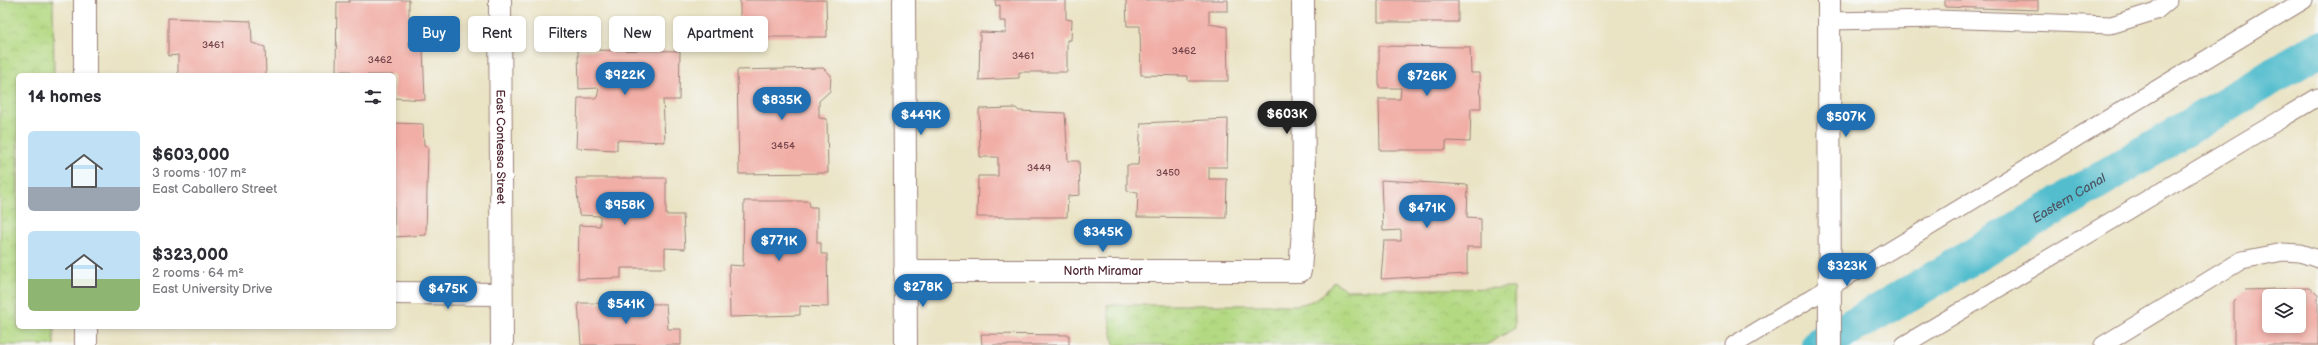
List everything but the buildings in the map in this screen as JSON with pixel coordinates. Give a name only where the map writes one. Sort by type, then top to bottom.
[{"type":"street","points":[[85,0],[85,73]]},
{"type":"street","name":"East Contessa Street","points":[[500,0],[502,345]]},
{"type":"street","points":[[904,0],[906,345]]},
{"type":"street","name":"North Miramar","points":[[905,271],[1300,271],[1304,215],[1303,0]]},
{"type":"street","points":[[1829,0],[1830,345]]},
{"type":"street","points":[[396,293],[501,294]]},
{"type":"street","points":[[86,329],[86,345]]},
{"type":"lane","points":[[1829,21],[1938,19],[2111,25],[2156,11],[2169,0]]},
{"type":"lane","points":[[1734,345],[1830,294],[2304,0]]},
{"type":"lane","points":[[1904,345],[2318,97]]},
{"type":"lane","points":[[2103,345],[2242,260],[2283,252],[2300,253],[2318,258]]},
{"type":"green space","points":[[0,0],[53,0],[54,73],[16,73],[16,329],[54,329],[54,345],[0,345]]},
{"type":"green space","points":[[1334,281],[1346,290],[1514,288],[1515,328],[1486,345],[1114,345],[1107,305],[1297,305],[1318,298]]},
{"type":"waterway","name":"Eastern Canal","points":[[1819,345],[1948,271],[2318,49]]}]
